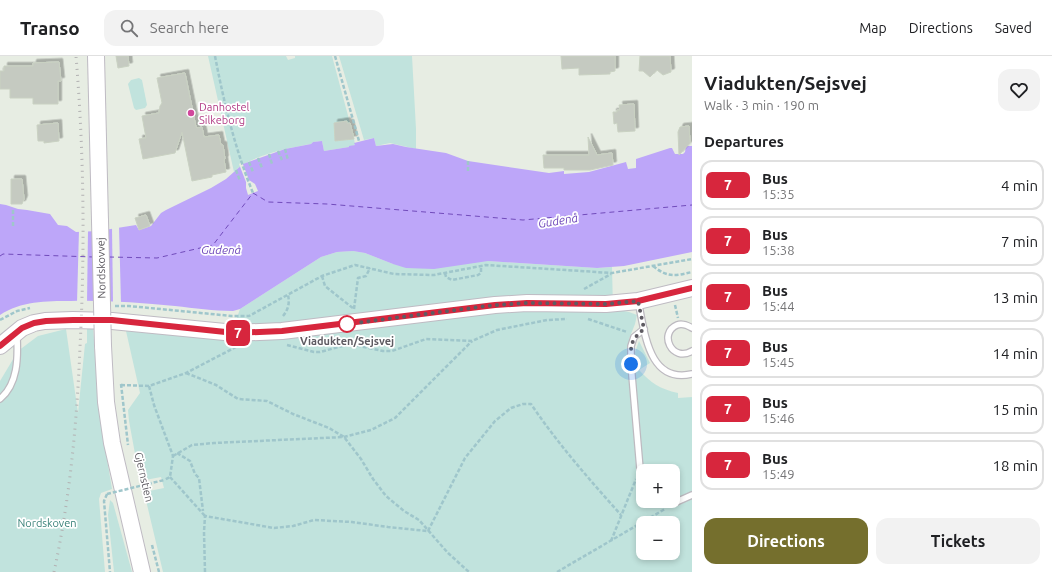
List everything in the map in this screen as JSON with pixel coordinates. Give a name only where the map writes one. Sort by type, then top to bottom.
[{"type":"street","name":"Nordskovvej","points":[[96,56],[103,346],[106,402],[112,443],[142,572]]},
{"type":"street","points":[[0,346],[16,332],[34,323],[73,320],[112,320],[235,333],[282,331],[353,316],[527,303],[606,304],[638,301],[692,288]]},
{"type":"lane","points":[[638,301],[649,349],[659,366],[666,372],[676,375],[692,374]]},
{"type":"lane","points":[[692,328],[686,325],[679,325],[672,328],[668,334],[669,345],[674,351],[681,354],[692,351]]},
{"type":"lane","points":[[641,464],[631,364],[631,346],[634,337],[644,329]]},
{"type":"lane","points":[[0,399],[11,387],[14,377],[17,360],[16,332]]},
{"type":"lane","points":[[680,499],[692,495]]},
{"type":"path","points":[[215,56],[240,160],[253,193]]},
{"type":"path","points":[[335,56],[359,141]]},
{"type":"path","points":[[284,149],[288,160]]},
{"type":"path","points":[[278,151],[282,160]]},
{"type":"path","points":[[269,154],[272,164]]},
{"type":"path","points":[[258,158],[262,168]]},
{"type":"path","points":[[468,161],[468,171]]},
{"type":"path","points":[[249,162],[253,172]]},
{"type":"path","points":[[236,170],[240,181]]},
{"type":"path","points":[[13,208],[13,226]]},
{"type":"path","points":[[249,316],[322,276],[355,265],[394,274],[434,275],[481,265],[612,273],[692,259]]},
{"type":"path","points":[[445,273],[446,277],[452,280],[478,275],[481,273],[481,265]]},
{"type":"path","points":[[652,266],[660,272],[673,276],[692,272]]},
{"type":"path","points":[[353,316],[358,278],[366,276],[370,268]]},
{"type":"path","points":[[322,276],[325,286],[353,316]]},
{"type":"path","points":[[673,293],[679,325]]},
{"type":"path","points":[[582,317],[637,335]]},
{"type":"path","points":[[173,456],[192,445],[344,437],[371,430],[395,418],[472,341],[497,330],[547,320],[570,318]]},
{"type":"path","points":[[280,345],[287,345],[314,352],[320,352],[350,344],[383,351],[392,351],[426,340],[472,341]]},
{"type":"path","points":[[170,477],[173,456],[154,406],[149,386],[186,373],[210,361]]},
{"type":"path","points":[[186,373],[216,386],[238,399],[257,399],[267,401],[293,414],[329,428],[344,437],[362,459],[373,479],[386,496],[404,511],[419,520],[448,553],[469,572]]},
{"type":"path","name":"Gjernstien","points":[[128,447],[121,385],[149,386]]},
{"type":"path","points":[[428,531],[465,458],[495,421],[511,408],[523,404],[531,404],[569,456],[621,515]]},
{"type":"path","points":[[177,453],[190,461],[195,474],[199,478],[205,516],[205,572]]},
{"type":"path","points":[[170,477],[203,511]]},
{"type":"path","points":[[110,572],[104,501],[107,494],[168,479],[170,477]]},
{"type":"path","name":"Gjernstien","points":[[137,482],[138,490]]},
{"type":"path","points":[[611,540],[636,484]]},
{"type":"path","points":[[557,572],[662,508]]},
{"type":"path","points":[[205,516],[274,528],[293,526],[314,520],[352,522],[388,528],[428,531]]},
{"type":"path","points":[[150,539],[158,572]]},
{"type":"green space","points":[[208,56],[286,56],[288,60],[295,58],[295,56],[332,56],[355,145],[324,151],[322,141],[313,142],[311,144],[270,153],[250,161],[234,172]]},
{"type":"green space","points":[[339,56],[412,56],[416,149],[390,143],[376,146],[374,138],[364,140]]},
{"type":"green space","points":[[139,78],[142,80],[147,105],[145,108],[136,110],[134,108],[128,84],[131,80]]},
{"type":"green space","points":[[353,251],[365,253],[393,264],[488,261],[597,268],[612,267],[613,309],[637,315],[629,339],[634,355],[639,341],[650,363],[639,370],[656,385],[666,390],[678,393],[678,398],[692,397],[692,572],[163,572],[144,492],[164,488],[161,477],[140,481],[128,410],[140,393],[126,331],[230,338],[240,309],[321,257],[337,252]]},
{"type":"green space","name":"Nordskoven","points":[[87,323],[93,325],[98,405],[112,489],[101,493],[99,499],[105,572],[0,572],[0,381],[18,351],[38,336],[66,329],[78,413],[85,344],[87,343]]},
{"type":"green space","points":[[110,500],[113,503],[132,572],[114,572],[108,515]]},
{"type":"water","name":"Gudenå","points":[[374,138],[376,146],[393,144],[446,153],[468,161],[549,173],[564,171],[564,174],[589,172],[626,162],[628,169],[636,168],[636,159],[670,148],[672,148],[675,154],[683,154],[686,146],[692,146],[692,252],[624,266],[597,268],[488,261],[434,269],[406,268],[365,253],[353,251],[337,252],[321,257],[240,309],[233,311],[123,302],[62,301],[25,304],[8,310],[0,315],[0,204],[18,209],[50,214],[58,225],[67,226],[76,232],[98,231],[136,225],[139,230],[151,226],[161,213],[166,210],[226,179],[243,164],[285,149],[311,144],[313,142],[322,141],[324,151],[349,147],[355,145],[354,143]]},
{"type":"pier","points":[[242,162],[249,180],[255,184],[258,191],[248,195],[246,182],[239,164]]},
{"type":"pier","points":[[119,226],[121,304],[113,303],[112,227]]},
{"type":"pier","points":[[79,230],[88,230],[87,303],[77,303]]},
{"type":"building","points":[[116,56],[128,56],[129,66],[118,68]]},
{"type":"building","points":[[561,56],[615,56],[615,71],[610,72],[610,74],[579,75],[579,68],[562,69]]},
{"type":"building","points":[[640,56],[670,56],[671,72],[663,75],[657,70],[650,77],[643,71],[639,71]]},
{"type":"building","points":[[59,62],[61,81],[58,81],[58,104],[33,104],[33,98],[10,98],[10,89],[0,89],[0,71],[4,71],[4,66],[33,66],[33,63]]},
{"type":"building","points":[[185,73],[196,127],[202,127],[204,137],[219,135],[221,145],[223,145],[226,172],[212,175],[212,177],[192,181],[182,132],[175,153],[143,159],[139,139],[146,138],[142,116],[159,113],[162,103],[157,78]]},
{"type":"building","points":[[634,104],[635,131],[618,132],[617,123],[614,124],[613,112],[620,110],[619,105]]},
{"type":"building","points":[[347,121],[347,123],[350,123],[354,139],[335,141],[334,123]]},
{"type":"building","points":[[58,123],[59,141],[44,143],[44,141],[38,141],[37,125]]},
{"type":"building","points":[[689,126],[690,143],[679,155],[678,132],[680,127]]},
{"type":"building","points":[[588,137],[597,155],[612,153],[613,165],[590,170],[544,168],[543,155],[589,155]]},
{"type":"building","points":[[11,179],[22,179],[24,199],[22,204],[11,204]]},
{"type":"building","points":[[146,215],[150,226],[139,230],[135,218]]},
{"type":"ferry route","points":[[109,257],[157,258],[213,245],[253,193],[268,202],[327,204],[523,220],[692,205]]},
{"type":"ferry route","points":[[0,256],[3,254],[94,257]]},
{"type":"railway","points":[[54,572],[60,544],[72,460],[79,375],[82,311],[83,202],[81,129],[76,56]]},
{"type":"bus line","name":"7","points":[[0,346],[22,328],[34,323],[46,321],[112,320],[235,333],[282,331],[310,329],[495,305],[527,303],[606,304],[638,301],[692,288]]},
{"type":"place","name":"Danhostel Silkeborg","points":[[191,113]]},
{"type":"place","name":"Viadukten/Sejsvej","points":[[347,324]]},
{"type":"route","points":[[347,324],[495,305],[527,303],[606,304],[638,301],[644,329],[634,337],[631,346],[631,364]]}]
